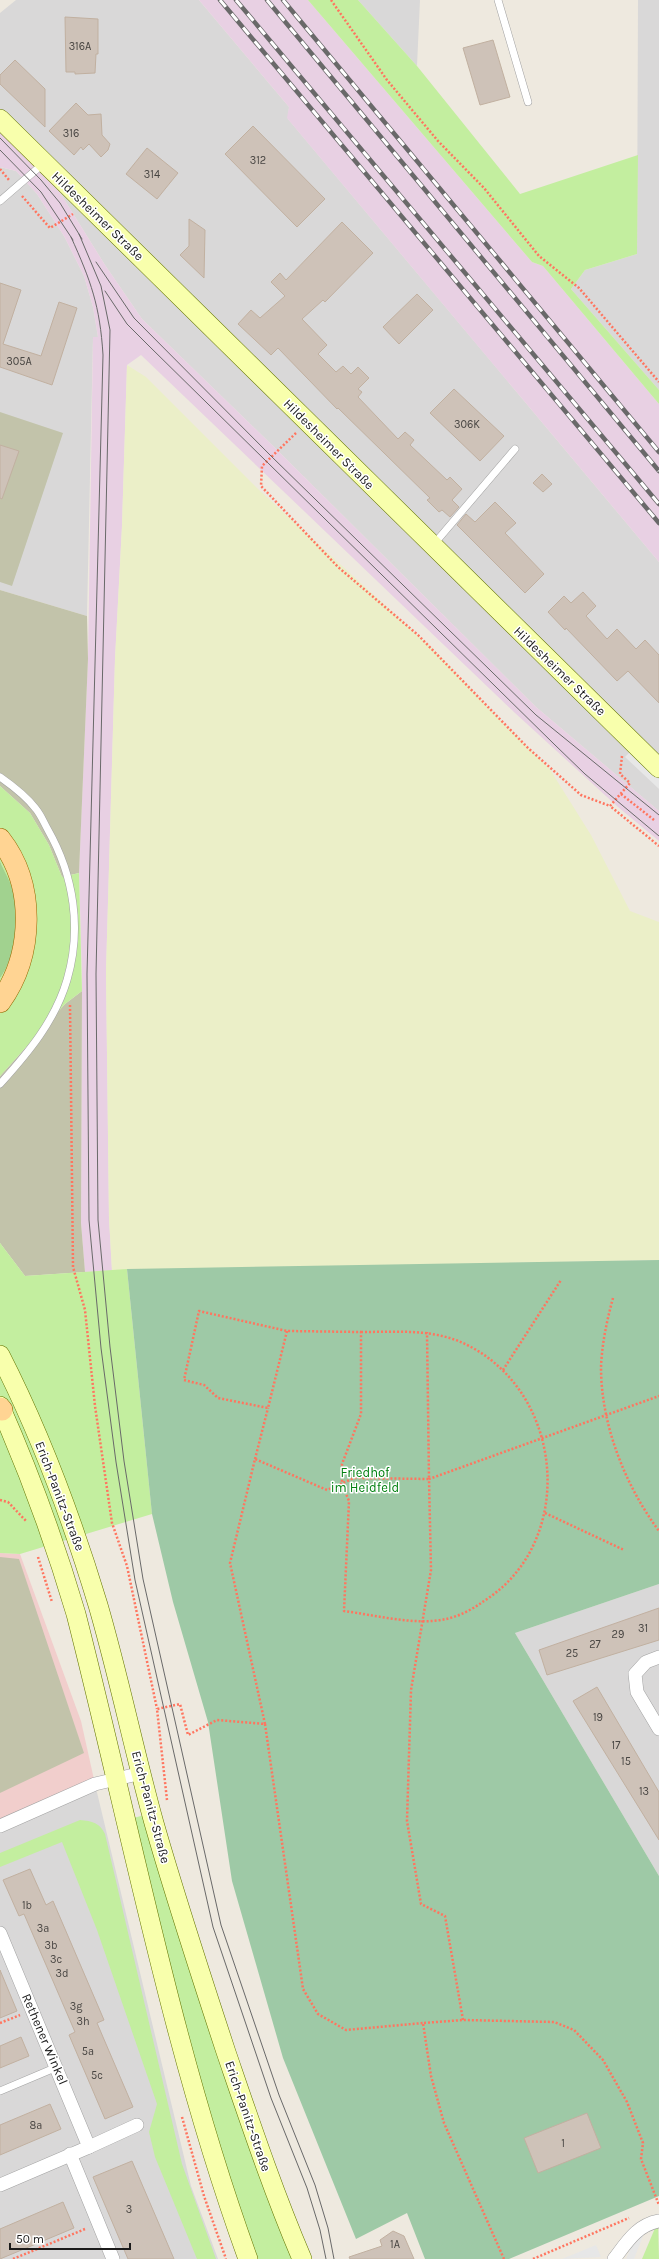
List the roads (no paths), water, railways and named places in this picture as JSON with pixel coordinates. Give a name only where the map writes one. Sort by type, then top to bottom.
[{"type":"main road","name":"Hildesheimer Straße","points":[[0,119],[659,768]]},
{"type":"main road","points":[[0,839],[8,849],[20,875],[25,899],[26,927],[23,951],[14,978],[0,1002]]},
{"type":"main road","name":"Erich-Panitz-Straße","points":[[0,1355],[24,1403],[55,1478],[81,1549],[99,1608],[152,1813],[210,2002],[251,2127],[284,2217],[302,2259]]},
{"type":"main road","name":"Erich-Panitz-Straße","points":[[1,1408],[33,1486],[58,1556],[100,1710],[175,2022],[209,2145],[248,2259]]},
{"type":"street","points":[[659,1657],[646,1662],[635,1674],[637,1692],[659,1730]]},
{"type":"street","points":[[0,1826],[95,1784],[142,1773]]},
{"type":"street","name":"Rethener Winkel","points":[[1,1940],[33,2009],[89,2147]]},
{"type":"street","points":[[0,2185],[137,2125]]},
{"type":"street","points":[[70,2154],[113,2259]]},
{"type":"street","points":[[614,2259],[633,2234],[644,2225],[659,2221]]},
{"type":"lane","points":[[498,0],[528,102]]},
{"type":"lane","points":[[0,201],[44,163]]},
{"type":"lane","points":[[432,546],[514,449]]},
{"type":"lane","points":[[0,777],[17,789],[37,810],[55,842],[66,871],[74,904],[74,944],[67,980],[54,1012],[32,1049],[0,1084]]},
{"type":"lane","points":[[0,2091],[57,2067]]},
{"type":"tram line","points":[[0,138],[41,180],[60,203],[82,239]]},
{"type":"tram line","points":[[0,150],[41,192],[73,240]]},
{"type":"tram line","points":[[79,234],[101,286],[110,330],[96,974],[98,1220],[110,1347],[124,1461],[143,1579],[221,1925],[279,2095],[315,2185],[328,2228],[334,2259]]},
{"type":"tram line","points":[[71,237],[84,267],[97,308],[100,322],[103,355],[87,974],[89,1220],[101,1348],[116,1462],[135,1580],[213,1927],[271,2098],[307,2188],[320,2230],[326,2259]]},
{"type":"tram line","points":[[96,262],[134,318],[271,456],[536,715],[659,815]]},
{"type":"tram line","points":[[105,291],[127,324],[150,347],[585,774],[659,836]]},
{"type":"railway","points":[[220,0],[659,523]]},
{"type":"railway","points":[[236,0],[659,504]]},
{"type":"railway","points":[[267,0],[659,471]]},
{"type":"railway","points":[[283,0],[659,452]]},
{"type":"park label","name":"Friedhof im Heidfeld","points":[[365,1480]]}]
